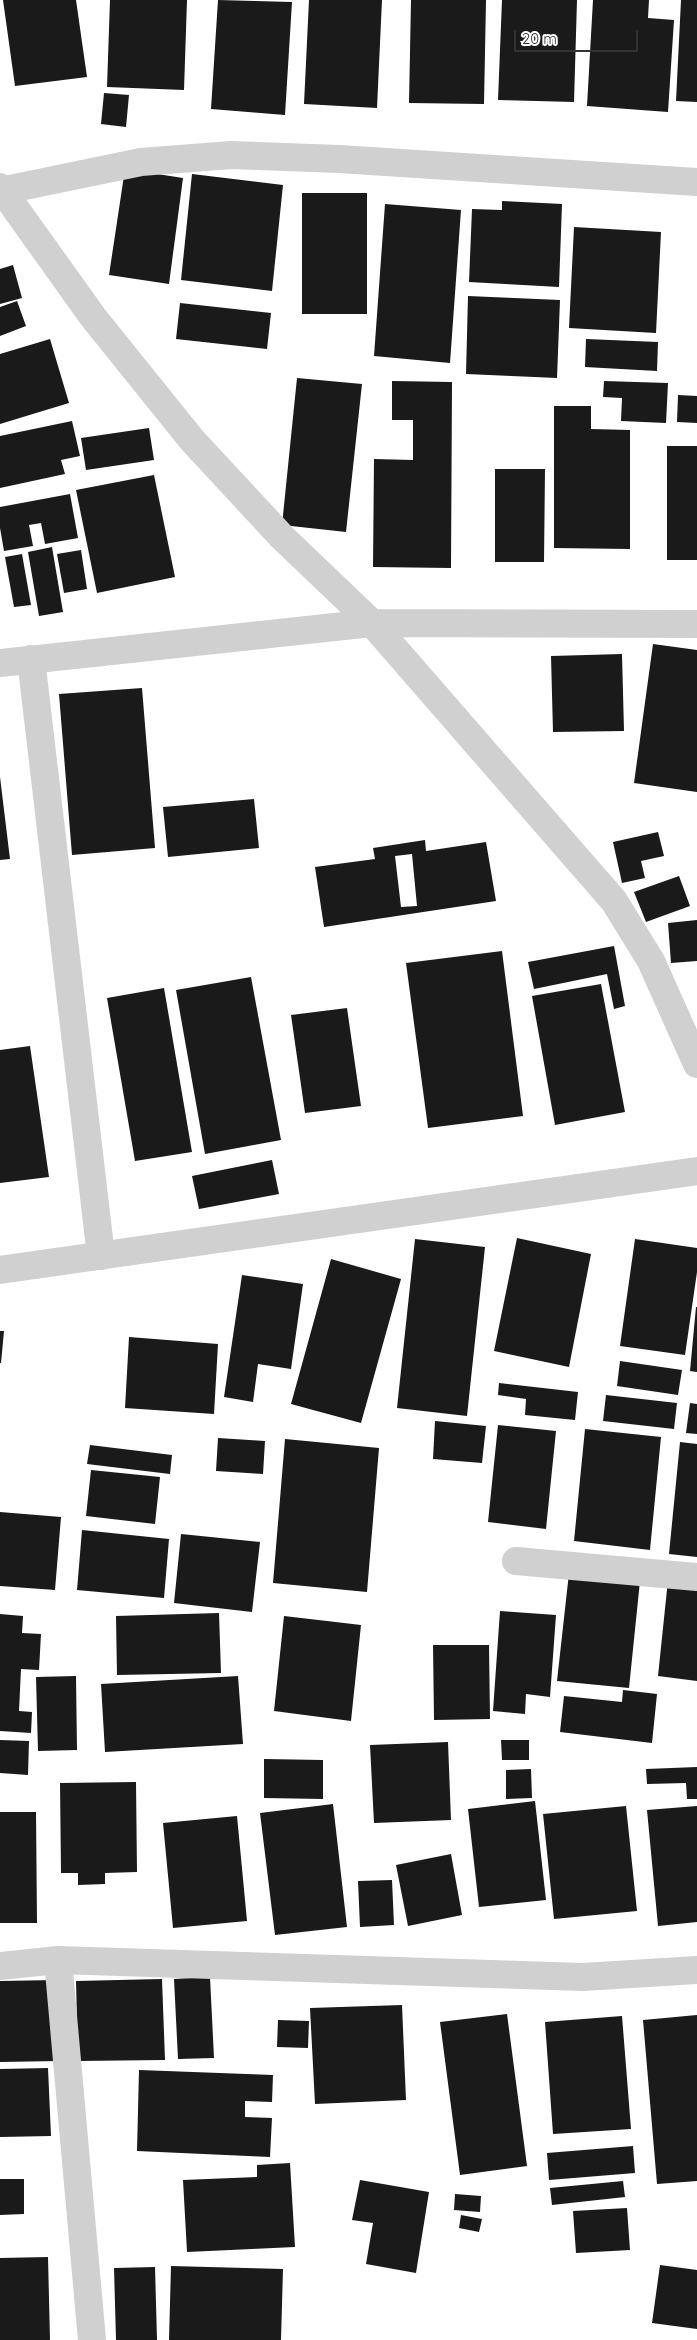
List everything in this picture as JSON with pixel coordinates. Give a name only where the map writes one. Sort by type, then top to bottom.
[{"type":"street","points":[[697,182],[340,159],[231,155],[141,162],[1,190],[93,317],[192,440],[282,537],[372,623],[614,902],[651,961],[697,1064]]},
{"type":"street","points":[[0,663],[372,623],[697,624]]},
{"type":"street","points":[[31,659],[101,1256]]},
{"type":"street","points":[[0,1270],[697,1171]]},
{"type":"street","points":[[516,1561],[697,1577]]},
{"type":"street","points":[[0,1966],[58,1960],[583,1977],[697,1970]]},
{"type":"street","points":[[58,1960],[92,2340]]},
{"type":"building","points":[[3,0],[76,0],[87,77],[15,86]]},
{"type":"building","points":[[110,0],[187,0],[184,90],[107,87]]},
{"type":"building","points":[[218,0],[292,2],[285,115],[211,109]]},
{"type":"building","points":[[309,0],[382,0],[377,108],[304,104]]},
{"type":"building","points":[[411,0],[486,0],[484,104],[409,103]]},
{"type":"building","points":[[502,0],[577,0],[574,102],[498,100]]},
{"type":"building","points":[[593,0],[649,0],[648,18],[674,20],[668,112],[587,106]]},
{"type":"building","points":[[681,0],[697,0],[697,102],[676,101]]},
{"type":"building","points":[[104,93],[129,95],[126,127],[101,124]]},
{"type":"building","points":[[125,169],[183,178],[169,284],[109,275]]},
{"type":"building","points":[[192,174],[283,185],[272,291],[181,280]]},
{"type":"building","points":[[302,193],[367,193],[367,314],[302,314]]},
{"type":"building","points":[[502,201],[562,204],[559,287],[469,282],[472,209],[502,210]]},
{"type":"building","points":[[385,204],[461,210],[450,363],[374,356]]},
{"type":"building","points":[[574,227],[661,232],[656,333],[569,328]]},
{"type":"building","points":[[13,265],[22,298],[0,304],[0,269]]},
{"type":"building","points":[[468,296],[560,300],[557,378],[466,374]]},
{"type":"building","points":[[17,301],[26,326],[0,336],[0,307]]},
{"type":"building","points":[[180,303],[271,313],[267,349],[176,339]]},
{"type":"building","points":[[50,339],[69,403],[0,424],[0,354]]},
{"type":"building","points":[[586,339],[658,342],[657,371],[585,367]]},
{"type":"building","points":[[297,378],[362,384],[346,532],[282,525]]},
{"type":"building","points":[[392,381],[452,382],[451,568],[373,567],[374,459],[413,460],[413,420],[392,420]]},
{"type":"building","points":[[604,381],[668,383],[666,423],[621,421],[622,398],[603,397]]},
{"type":"building","points":[[678,395],[697,396],[697,423],[677,422]]},
{"type":"building","points":[[554,406],[591,406],[591,429],[630,430],[630,549],[554,548]]},
{"type":"building","points":[[72,421],[80,456],[61,460],[65,474],[0,488],[0,436]]},
{"type":"building","points":[[149,428],[154,460],[86,470],[81,438]]},
{"type":"building","points":[[667,446],[697,446],[697,560],[667,560]]},
{"type":"building","points":[[495,469],[545,469],[544,562],[495,562]]},
{"type":"building","points":[[154,475],[175,577],[97,593],[76,490]]},
{"type":"building","points":[[70,494],[78,538],[45,544],[41,523],[29,525],[33,546],[4,551],[0,528],[0,507]]},
{"type":"building","points":[[52,547],[63,612],[39,616],[28,552]]},
{"type":"building","points":[[81,550],[87,589],[64,593],[57,554]]},
{"type":"building","points":[[22,554],[31,605],[14,607],[5,557]]},
{"type":"building","points":[[653,644],[697,650],[697,792],[634,783]]},
{"type":"building","points":[[622,654],[624,731],[553,732],[551,656]]},
{"type":"building","points":[[142,688],[155,848],[72,855],[59,694]]},
{"type":"building","points":[[0,777],[10,859],[0,860]]},
{"type":"building","points":[[254,799],[259,848],[168,857],[163,807]]},
{"type":"building","points":[[658,832],[664,856],[641,861],[645,878],[622,883],[613,842]]},
{"type":"building","points":[[425,840],[426,851],[486,842],[496,901],[324,927],[315,867],[375,859],[373,848]],"holes":[[[412,854],[417,906],[401,907],[395,856]]]},
{"type":"building","points":[[679,876],[690,906],[646,922],[634,892]]},
{"type":"building","points":[[697,920],[697,961],[671,963],[668,923]]},
{"type":"building","points":[[614,946],[625,1006],[614,1009],[607,974],[534,989],[528,962]]},
{"type":"building","points":[[502,951],[523,1116],[428,1128],[406,963]]},
{"type":"building","points":[[251,977],[281,1140],[205,1154],[176,990]]},
{"type":"building","points":[[601,984],[625,1112],[555,1125],[532,996]]},
{"type":"building","points":[[164,988],[192,1152],[135,1161],[107,998]]},
{"type":"building","points":[[347,1008],[361,1106],[305,1113],[291,1015]]},
{"type":"building","points":[[30,1046],[49,1177],[0,1183],[0,1050]]},
{"type":"building","points":[[272,1160],[279,1194],[199,1209],[192,1176]]},
{"type":"building","points":[[517,1238],[591,1254],[569,1367],[494,1351]]},
{"type":"building","points":[[415,1239],[485,1247],[467,1416],[397,1408]]},
{"type":"building","points":[[635,1239],[697,1248],[697,1272],[685,1355],[620,1346]]},
{"type":"building","points":[[331,1259],[401,1279],[361,1423],[291,1404]]},
{"type":"building","points":[[242,1275],[303,1284],[291,1369],[258,1364],[253,1402],[224,1397]]},
{"type":"building","points":[[697,1307],[697,1372],[690,1371]]},
{"type":"building","points":[[0,1331],[4,1331],[1,1363],[0,1363]]},
{"type":"building","points":[[129,1337],[218,1344],[214,1414],[125,1408]]},
{"type":"building","points":[[620,1361],[682,1370],[678,1395],[617,1386]]},
{"type":"building","points":[[499,1383],[578,1392],[575,1420],[525,1415],[526,1399],[498,1395]]},
{"type":"building","points":[[606,1395],[677,1403],[674,1429],[603,1421]]},
{"type":"building","points":[[690,1403],[697,1404],[697,1434],[686,1433]]},
{"type":"building","points":[[435,1421],[486,1426],[482,1463],[433,1459]]},
{"type":"building","points":[[498,1425],[556,1431],[546,1529],[488,1522]]},
{"type":"building","points":[[585,1429],[661,1437],[650,1550],[574,1541]]},
{"type":"building","points":[[218,1438],[265,1441],[263,1474],[216,1471]]},
{"type":"building","points":[[285,1439],[379,1448],[367,1592],[273,1583]]},
{"type":"building","points":[[680,1442],[697,1444],[697,1557],[669,1554]]},
{"type":"building","points":[[90,1445],[172,1455],[170,1474],[87,1464]]},
{"type":"building","points":[[91,1470],[160,1477],[155,1524],[86,1516]]},
{"type":"building","points":[[0,1512],[61,1517],[55,1590],[0,1586]]},
{"type":"building","points":[[82,1530],[169,1539],[164,1598],[77,1590]]},
{"type":"building","points":[[181,1534],[260,1542],[252,1612],[174,1603]]},
{"type":"building","points":[[569,1573],[640,1581],[629,1688],[557,1681]]},
{"type":"building","points":[[668,1580],[697,1583],[697,1681],[658,1676]]},
{"type":"building","points":[[500,1611],[556,1615],[550,1697],[526,1694],[525,1714],[493,1711]]},
{"type":"building","points":[[219,1613],[221,1673],[117,1675],[116,1616]]},
{"type":"building","points":[[0,1614],[23,1616],[22,1633],[41,1634],[39,1670],[21,1669],[19,1711],[32,1712],[31,1733],[0,1731]]},
{"type":"building","points":[[284,1616],[361,1625],[351,1721],[274,1711]]},
{"type":"building","points":[[433,1645],[489,1645],[490,1719],[434,1720]]},
{"type":"building","points":[[76,1676],[77,1750],[38,1751],[36,1677]]},
{"type":"building","points":[[238,1676],[243,1744],[105,1752],[101,1684]]},
{"type":"building","points":[[623,1690],[657,1694],[652,1743],[560,1732],[564,1696],[622,1702]]},
{"type":"building","points":[[0,1740],[29,1741],[28,1775],[0,1773]]},
{"type":"building","points":[[501,1740],[529,1740],[529,1760],[502,1760]]},
{"type":"building","points":[[448,1742],[451,1820],[374,1823],[370,1745]]},
{"type":"building","points":[[264,1759],[323,1760],[323,1799],[264,1798]]},
{"type":"building","points":[[697,1767],[697,1799],[687,1799],[686,1783],[647,1784],[646,1769]]},
{"type":"building","points":[[531,1769],[532,1798],[506,1799],[506,1770]]},
{"type":"building","points":[[136,1782],[137,1872],[105,1873],[105,1884],[78,1885],[78,1873],[61,1873],[60,1783]]},
{"type":"building","points":[[535,1801],[546,1900],[479,1907],[468,1809]]},
{"type":"building","points":[[333,1804],[347,1927],[275,1935],[260,1813]]},
{"type":"building","points":[[626,1806],[637,1911],[554,1919],[543,1814]]},
{"type":"building","points":[[697,1806],[697,1922],[658,1926],[647,1810]]},
{"type":"building","points":[[0,1812],[36,1812],[37,1923],[0,1923]]},
{"type":"building","points":[[237,1816],[247,1921],[173,1928],[163,1823]]},
{"type":"building","points":[[451,1854],[462,1915],[408,1926],[396,1865]]},
{"type":"building","points":[[392,1880],[394,1925],[360,1927],[358,1881]]},
{"type":"building","points":[[210,1977],[214,2058],[178,2059],[174,1979]]},
{"type":"building","points":[[162,1979],[165,2060],[78,2061],[76,1981]]},
{"type":"building","points":[[56,1980],[59,2061],[0,2062],[0,1981]]},
{"type":"building","points":[[402,2005],[406,2100],[315,2104],[310,2008]]},
{"type":"building","points":[[507,2014],[527,2166],[460,2175],[440,2022]]},
{"type":"building","points":[[697,2015],[697,2181],[657,2184],[643,2020]]},
{"type":"building","points":[[622,2016],[631,2129],[553,2134],[545,2022]]},
{"type":"building","points":[[278,2020],[309,2021],[308,2048],[277,2047]]},
{"type":"building","points":[[48,2068],[51,2136],[0,2137],[0,2069]]},
{"type":"building","points":[[139,2070],[273,2075],[272,2102],[245,2101],[245,2117],[272,2118],[270,2157],[137,2151]]},
{"type":"building","points":[[633,2146],[635,2173],[549,2180],[547,2153]]},
{"type":"building","points":[[290,2163],[295,2247],[187,2252],[183,2180],[257,2177],[257,2165]]},
{"type":"building","points":[[0,2179],[24,2179],[24,2214],[0,2215]]},
{"type":"building","points":[[360,2180],[429,2192],[416,2273],[366,2264],[373,2223],[352,2220]]},
{"type":"building","points":[[623,2181],[625,2197],[552,2205],[550,2188]]},
{"type":"building","points":[[455,2194],[481,2196],[480,2212],[454,2210]]},
{"type":"building","points":[[627,2208],[630,2250],[576,2253],[573,2211]]},
{"type":"building","points":[[461,2215],[482,2219],[479,2232],[459,2228]]},
{"type":"building","points":[[48,2257],[50,2340],[0,2340],[0,2258]]},
{"type":"building","points":[[660,2265],[697,2270],[697,2329],[652,2323]]},
{"type":"building","points":[[171,2266],[283,2269],[281,2340],[169,2340]]},
{"type":"building","points":[[155,2267],[157,2340],[116,2340],[114,2268]]}]
